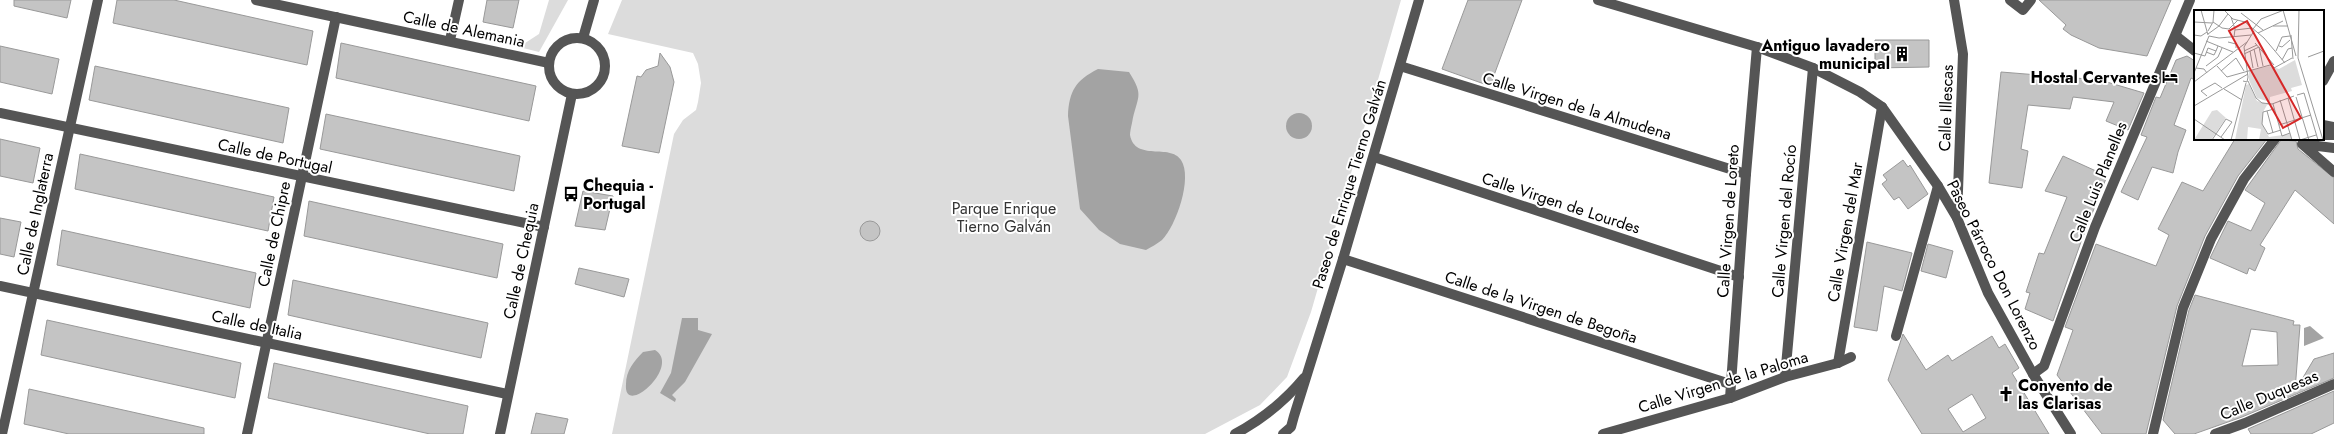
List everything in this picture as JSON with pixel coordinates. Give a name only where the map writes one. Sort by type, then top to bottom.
[{"type":"street","name":"Calle de Inglaterra","points":[[2,434],[98,0]]},
{"type":"street","name":"Calle de Alemania","points":[[256,0],[450,40],[549,63]]},
{"type":"street","points":[[450,40],[459,0]]},
{"type":"street","points":[[583,38],[594,0]]},
{"type":"street","name":"Paseo de Enrique Tierno Galván","points":[[1283,434],[1292,430],[1306,375],[1344,259],[1419,0]]},
{"type":"street","name":"Paseo Párroco Don Lorenzo","points":[[1598,0],[1757,47],[1813,68],[1860,92],[1882,106],[1938,186],[1957,218],[1988,293],[2033,374],[2071,434]]},
{"type":"street","name":"Calle Illescas","points":[[1954,0],[1963,54],[1957,218]]},
{"type":"street","points":[[2010,0],[2023,10],[2031,0]]},
{"type":"street","name":"Calle Luis Planelles","points":[[2033,374],[2044,366],[2095,227],[2190,0]]},
{"type":"street","name":"Calle de Chipre","points":[[246,434],[336,17]]},
{"type":"street","points":[[2176,36],[2194,51]]},
{"type":"street","points":[[583,38],[599,49],[605,66],[598,84],[591,90],[582,94],[572,94],[564,91],[554,83],[549,72],[549,63],[551,54],[564,41],[583,38]]},
{"type":"street","name":"Calle Virgen de Loreto","points":[[1730,398],[1746,174],[1757,47]]},
{"type":"street","points":[[2324,79],[2334,61]]},
{"type":"street","name":"Calle Virgen de la Almudena","points":[[1400,66],[1746,174]]},
{"type":"street","name":"Calle Virgen del Rocío","points":[[1785,377],[1813,68]]},
{"type":"street","name":"Calle de Chequia","points":[[500,434],[572,94]]},
{"type":"street","name":"Calle Virgen del Mar","points":[[1838,364],[1882,106]]},
{"type":"street","name":"Calle de Portugal","points":[[0,113],[69,129],[544,227]]},
{"type":"street","points":[[2324,125],[2334,127]]},
{"type":"street","points":[[2153,434],[2183,308],[2211,239],[2244,179],[2273,140]]},
{"type":"street","points":[[2301,142],[2334,148]]},
{"type":"street","points":[[2301,142],[2334,172]]},
{"type":"street","name":"Calle Virgen de Lourdes","points":[[1374,157],[1739,277]]},
{"type":"street","points":[[1896,336],[1938,186]]},
{"type":"street","name":"Calle de la Virgen de Begoña","points":[[1344,259],[1730,384]]},
{"type":"street","name":"Calle de Italia","points":[[0,286],[508,394]]},
{"type":"street","name":"Calle Virgen de la Paloma","points":[[1603,434],[1730,398],[1785,377],[1838,364],[1851,358]]},
{"type":"street","name":"Paseo de Enrique Tierno Galván","points":[[1235,434],[1262,419],[1286,399],[1306,375]]},
{"type":"street","name":"Calle Duquesas","points":[[2215,434],[2245,423],[2334,384]]},
{"type":"green space","points":[[549,0],[568,0],[539,52],[519,47],[539,34]]},
{"type":"green space","name":"Parque Enrique Tierno Galván","points":[[622,0],[1401,0],[1311,312],[1287,377],[1260,405],[1205,434],[612,434],[674,134],[683,120],[696,110],[701,83],[698,64],[693,53],[608,34]]},
{"type":"shaded area","points":[[1098,69],[1129,72],[1134,80],[1137,87],[1138,97],[1130,132],[1133,143],[1139,148],[1145,150],[1176,155],[1181,160],[1184,168],[1184,190],[1173,224],[1162,240],[1146,250],[1120,244],[1099,230],[1080,209],[1068,116],[1069,107],[1075,87],[1084,77]]},
{"type":"shaded area","points":[[1299,113],[1308,117],[1312,126],[1308,135],[1299,139],[1290,135],[1286,126],[1290,117]]},
{"type":"shaded area","points":[[682,318],[698,318],[698,330],[712,334],[685,382],[672,395],[676,399],[675,402],[660,393],[671,373]]},
{"type":"shaded area","points":[[2310,326],[2324,338],[2304,346],[2304,328]]},
{"type":"shaded area","points":[[655,350],[661,357],[661,367],[657,377],[650,386],[641,393],[633,396],[627,393],[626,379],[631,366],[643,352]]},
{"type":"building","points":[[14,0],[71,0],[67,18],[14,6]]},
{"type":"building","points":[[117,0],[174,0],[313,31],[307,65],[113,23]]},
{"type":"building","points":[[487,0],[519,0],[513,28],[483,22]]},
{"type":"building","points":[[1468,0],[1522,0],[1490,86],[1442,69]]},
{"type":"building","points":[[2039,0],[2171,0],[2147,56],[2099,48],[2071,35],[2063,29],[2066,25]]},
{"type":"building","name":"Antiguo lavadero municipal","points":[[1875,40],[1929,40],[1929,67],[1875,68]]},
{"type":"building","points":[[341,43],[536,86],[529,121],[336,78]]},
{"type":"building","points":[[0,46],[59,59],[52,94],[0,82]]},
{"type":"building","points":[[660,53],[670,67],[674,82],[659,153],[622,146],[637,76],[641,77],[646,70],[658,66]]},
{"type":"building","points":[[2187,56],[2194,60],[2194,80],[2191,78],[2174,125],[2186,130],[2178,152],[2173,173],[2152,167],[2138,200],[2121,192],[2147,137],[2141,135],[2156,97],[2160,98],[2176,60]]},
{"type":"building","points":[[95,66],[289,108],[283,143],[89,100]]},
{"type":"building","points":[[2001,72],[2100,80],[2144,93],[2128,130],[2106,121],[2114,102],[2073,97],[2070,109],[2028,105],[2021,149],[2028,151],[2022,188],[1989,183]]},
{"type":"building","points":[[326,114],[520,156],[514,191],[320,149]]},
{"type":"building","points":[[0,139],[40,148],[33,183],[0,176]]},
{"type":"building","points":[[2234,140],[2266,140],[2238,176],[2205,236],[2177,306],[2146,434],[2102,434],[2057,375],[2073,330],[2065,327],[2096,244],[2156,266],[2169,235],[2158,229],[2182,182],[2203,191]]},
{"type":"building","points":[[2281,140],[2296,141],[2298,149],[2334,178],[2334,224],[2295,190],[2260,245],[2265,248],[2255,271],[2249,268],[2247,274],[2210,258],[2228,221],[2251,231],[2265,203],[2245,190]]},
{"type":"building","points":[[80,154],[274,197],[268,231],[75,189]]},
{"type":"building","points":[[2063,156],[2107,176],[2082,239],[2053,321],[2025,309],[2030,293],[2026,292],[2039,253],[2044,254],[2067,197],[2045,191]]},
{"type":"building","points":[[1903,160],[1908,167],[1910,165],[1928,194],[1908,209],[1899,197],[1894,200],[1882,184],[1887,180],[1883,175]]},
{"type":"building","points":[[583,191],[613,196],[605,230],[575,226]]},
{"type":"building","points":[[309,201],[503,244],[497,278],[304,236]]},
{"type":"building","points":[[0,218],[21,222],[14,257],[0,254]]},
{"type":"building","points":[[870,221],[877,224],[880,231],[877,238],[870,241],[863,238],[860,231],[863,224]]},
{"type":"building","points":[[62,230],[256,273],[250,308],[57,265]]},
{"type":"building","points":[[1867,242],[1912,253],[1902,291],[1884,286],[1877,331],[1854,327]]},
{"type":"building","points":[[1928,244],[1953,251],[1946,278],[1921,271]]},
{"type":"building","points":[[579,268],[629,279],[624,297],[575,284]]},
{"type":"building","points":[[293,280],[488,323],[481,358],[288,315]]},
{"type":"building","points":[[2195,295],[2294,321],[2293,325],[2300,325],[2295,391],[2314,359],[2334,353],[2334,378],[2242,417],[2194,434],[2175,434],[2163,420],[2189,310]],"holes":[[[2251,329],[2277,332],[2278,365],[2242,366]]]},
{"type":"building","points":[[47,320],[241,363],[235,398],[41,355]]},
{"type":"building","points":[[1903,334],[1926,370],[1948,355],[1952,361],[1992,336],[1999,348],[2005,344],[2019,368],[2012,373],[2049,434],[1922,434],[1888,380]],"holes":[[[1972,394],[1986,418],[1963,432],[1948,409]]]},
{"type":"building","points":[[274,363],[468,406],[463,434],[430,434],[268,398]]},
{"type":"building","points":[[29,389],[204,428],[204,434],[69,434],[24,424]]},
{"type":"building","points":[[2334,391],[2334,423],[2311,434],[2251,434],[2248,429]]},
{"type":"building","points":[[536,413],[568,419],[564,434],[531,434]]},
{"type":"place","name":"Antiguo lavadero municipal","points":[[1902,54]]},
{"type":"place","name":"Hostal Cervantes","points":[[2170,77]]},
{"type":"place","name":"Chequia - Portugal","points":[[571,194]]},
{"type":"place","name":"Convento de las Clarisas","points":[[2006,394]]}]
